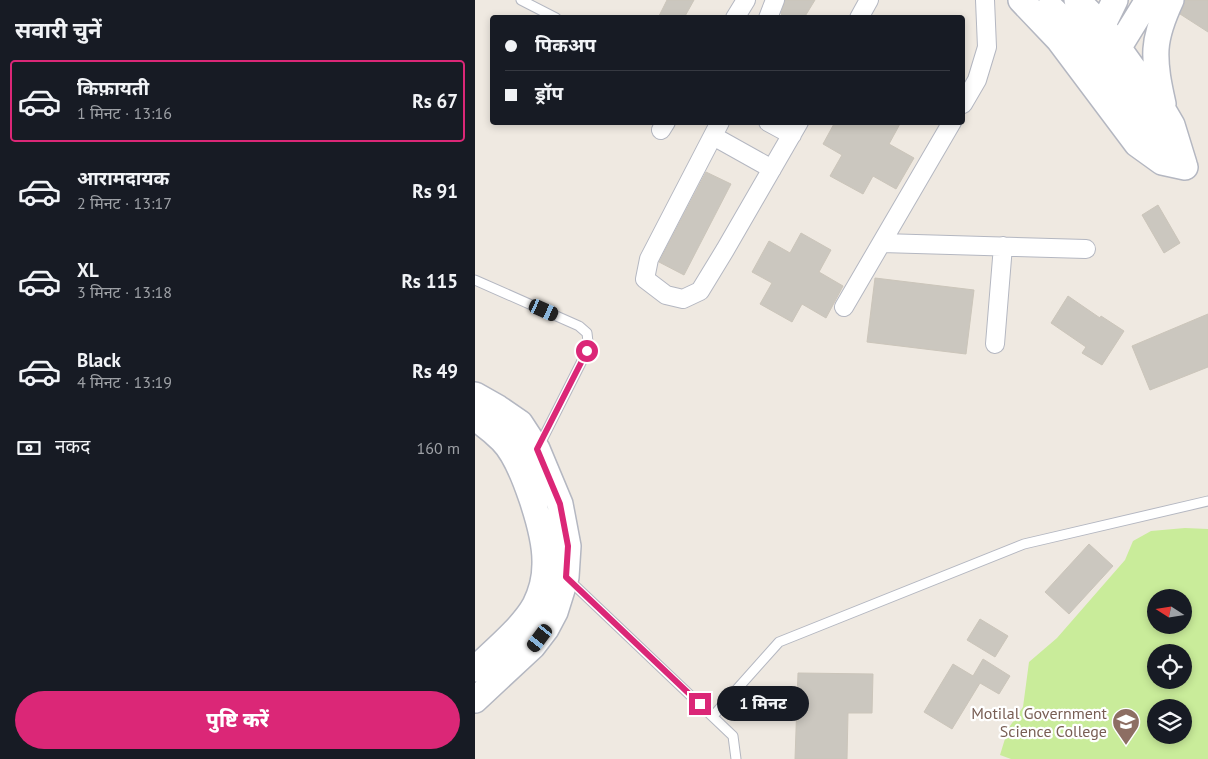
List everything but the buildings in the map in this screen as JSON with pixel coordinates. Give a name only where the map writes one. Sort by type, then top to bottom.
[{"type":"main road","points":[[1021,0],[1059,40],[1137,144],[1162,162],[1185,166]]},
{"type":"main road","points":[[1042,0],[1092,48],[1112,58],[1165,114],[1172,125],[1185,166]]},
{"type":"main road","points":[[1077,0],[1102,25],[1112,58],[1154,137],[1185,166]]},
{"type":"main road","points":[[1092,48],[1115,0]]},
{"type":"main road","points":[[1112,58],[1148,0]]},
{"type":"main road","points":[[1165,114],[1157,80],[1156,48],[1163,18],[1171,0]]},
{"type":"main road","points":[[475,395],[499,408],[520,423],[537,449],[560,504],[568,546],[566,577],[555,612],[542,635],[533,646],[475,700]]},
{"type":"main road","points":[[475,418],[503,440],[515,458],[536,510],[545,564],[536,604],[525,620],[475,669]]},
{"type":"street","points":[[737,15],[746,0]]},
{"type":"street","points":[[769,15],[775,0]]},
{"type":"street","points":[[861,15],[869,0]]},
{"type":"street","points":[[965,101],[977,80],[987,47],[985,0]]},
{"type":"street","points":[[772,169],[716,129],[649,259],[645,279],[666,295],[683,300],[700,291],[725,250],[772,169],[795,129],[780,125]]},
{"type":"street","points":[[844,307],[950,125]]},
{"type":"street","points":[[882,243],[1086,249]]},
{"type":"street","points":[[995,344],[1003,246]]},
{"type":"lane","points":[[521,0],[550,15]]},
{"type":"lane","points":[[475,280],[579,326],[587,333],[589,342],[587,351],[537,449],[524,479]]},
{"type":"lane","points":[[713,716],[779,642],[1024,544],[1208,501]]},
{"type":"lane","points":[[566,577],[733,736],[736,759]]},
{"type":"green space","points":[[1185,528],[1208,529],[1208,759],[1011,759],[1000,755],[1008,729],[1023,707],[1029,662],[1057,638],[1125,560],[1133,541],[1151,531]]},
{"type":"place","name":"Motilal Government Science College","points":[[1126,746]]},
{"type":"route","points":[[587,351],[537,449],[560,504],[568,546],[566,577],[700,704]]}]
